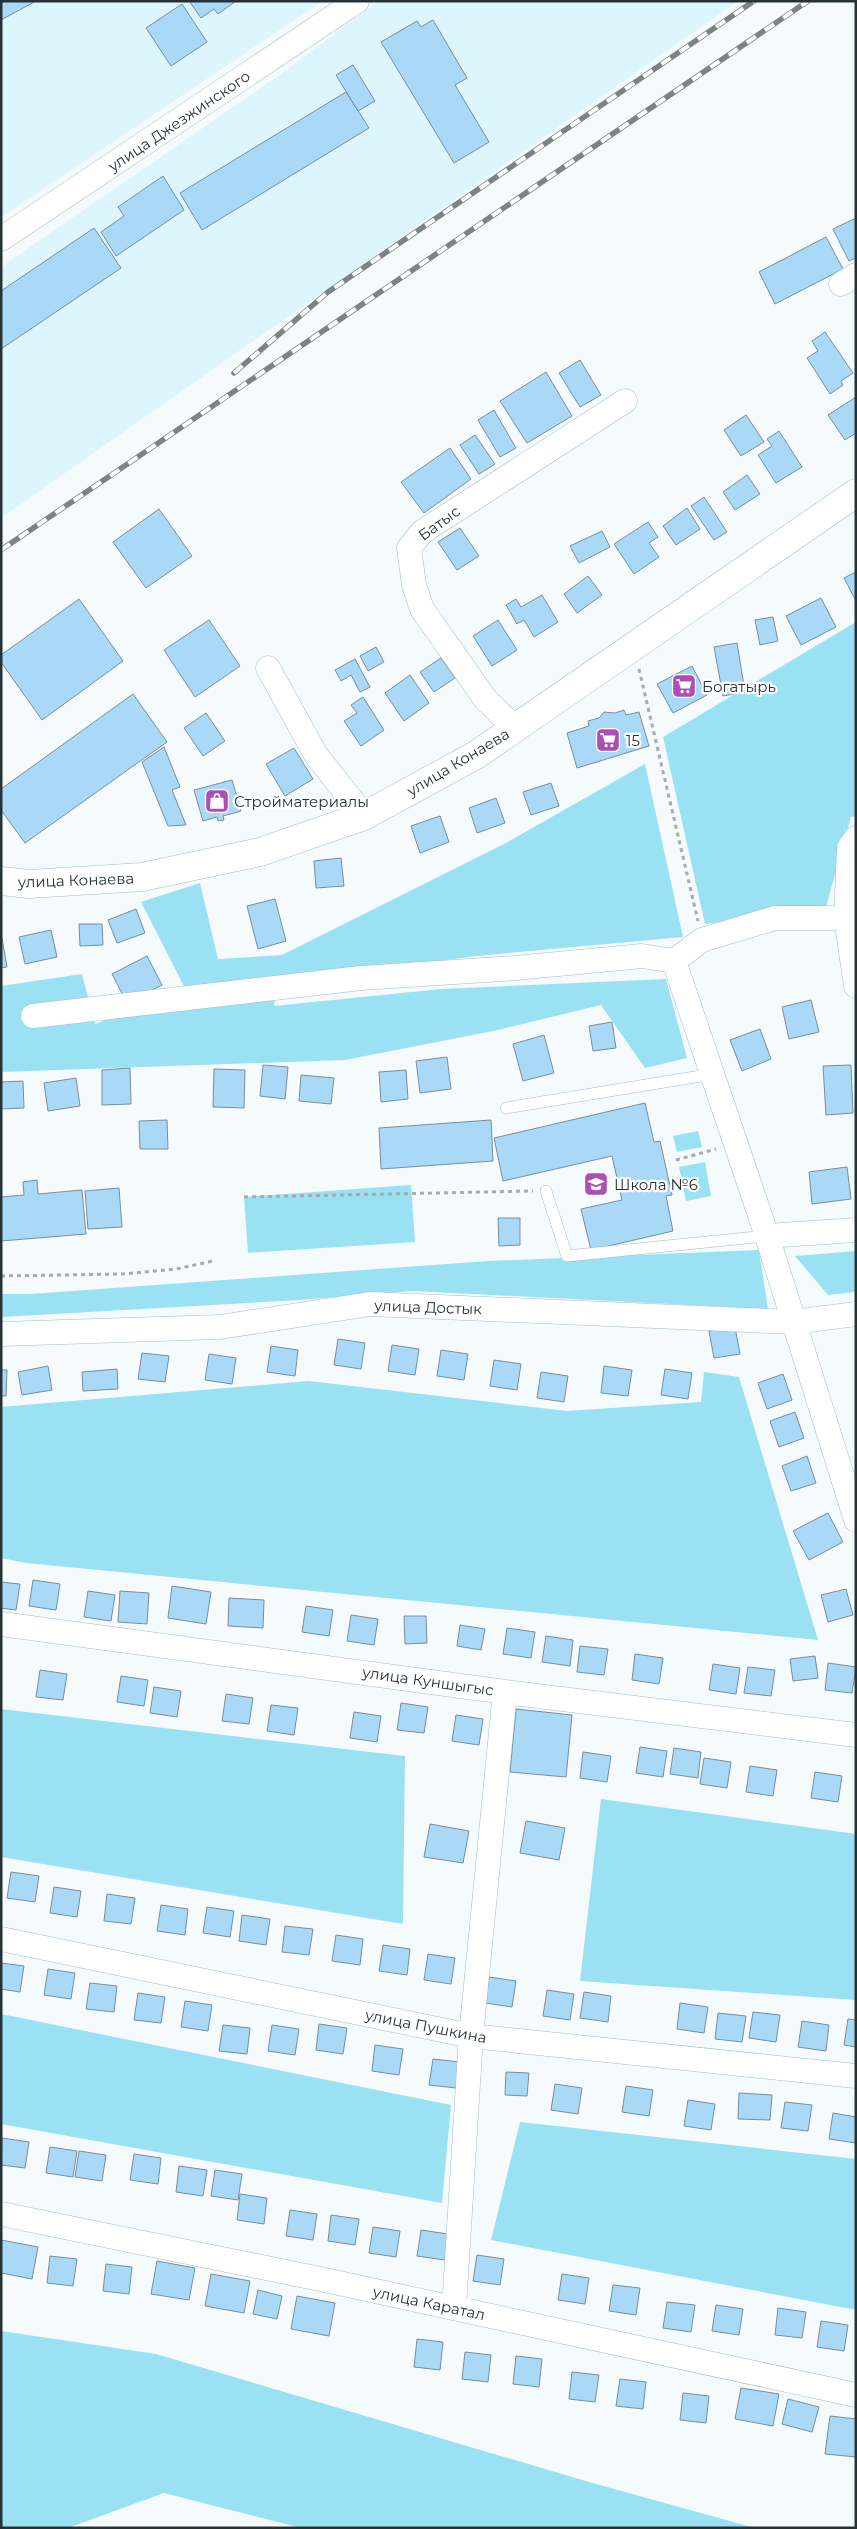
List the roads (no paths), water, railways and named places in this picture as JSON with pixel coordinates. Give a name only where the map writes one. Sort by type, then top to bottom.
[{"type":"main road","name":"улица Конаева","points":[[1,881],[29,884],[142,877],[260,852],[364,816],[476,755],[856,494]]},
{"type":"street","name":"улица Джезжинского","points":[[1,239],[357,1]]},
{"type":"street","name":"Батыс","points":[[515,728],[486,700],[422,609],[414,585],[408,548],[422,532],[625,401]]},
{"type":"street","points":[[268,668],[316,755],[364,816]]},
{"type":"street","points":[[856,838],[849,848],[846,918],[856,986]]},
{"type":"street","points":[[33,1016],[371,977],[516,968],[642,956],[674,961],[702,940],[775,918],[846,918]]},
{"type":"street","points":[[674,961],[767,1236],[856,1520]]},
{"type":"street","points":[[767,1236],[856,1230]]},
{"type":"street","name":"улица Достык","points":[[1,1334],[220,1327],[370,1304],[794,1322],[856,1314]]},
{"type":"street","name":"улица Куншыгыс","points":[[1,1624],[505,1692],[856,1735]]},
{"type":"street","points":[[454,2308],[472,2036],[505,1692]]},
{"type":"street","name":"улица Пушкина","points":[[1,1939],[472,2036],[856,2076]]},
{"type":"street","name":"улица Каратал","points":[[1,2214],[454,2308],[856,2395]]},
{"type":"lane","points":[[506,1108],[712,1074]]},
{"type":"lane","points":[[546,1191],[567,1256],[767,1236]]},
{"type":"railway","points":[[234,373],[328,292],[754,1]]},
{"type":"railway","points":[[1,550],[808,1]]},
{"type":"place","name":"Богатырь","points":[[684,686]]},
{"type":"place","name":"15","points":[[608,740]]},
{"type":"place","name":"Стройматериалы","points":[[217,801]]},
{"type":"place","name":"Школа №6","points":[[596,1184]]}]
